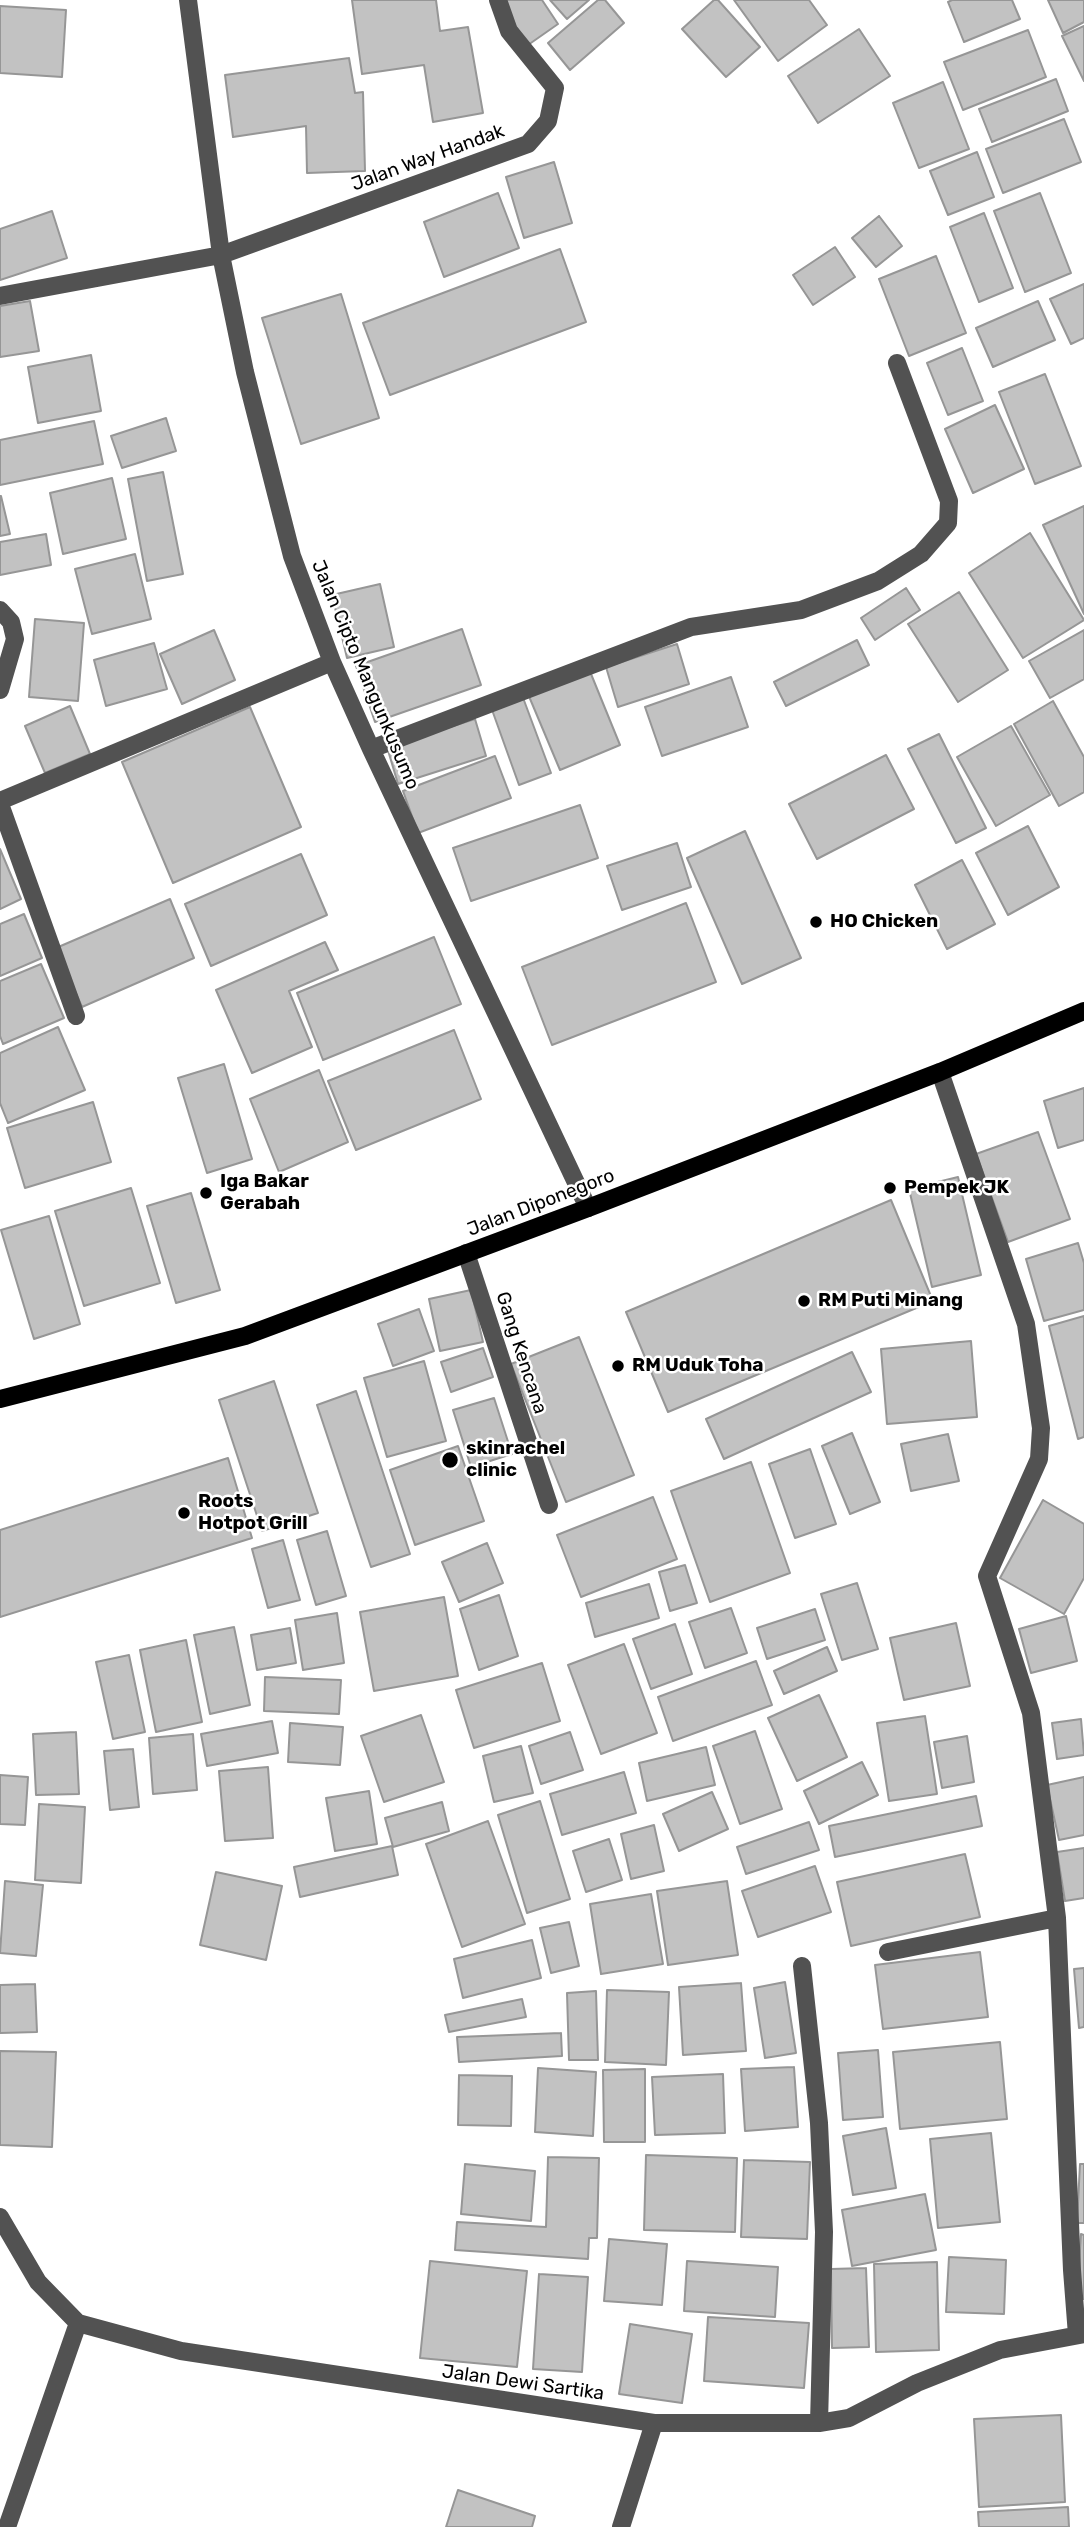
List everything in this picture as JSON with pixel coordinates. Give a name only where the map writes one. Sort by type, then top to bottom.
[{"type":"main road","name":"Jalan Diponegoro","points":[[0,1399],[245,1336],[588,1208],[940,1072],[1084,1011]]},
{"type":"street","name":"Jalan Cipto Mangunkusumo","points":[[188,0],[221,255],[244,372],[292,556],[332,662],[371,749],[588,1208]]},
{"type":"street","name":"Jalan Way Handak","points":[[221,255],[528,144],[548,121],[555,89],[509,31],[498,0]]},
{"type":"street","points":[[0,296],[221,255]]},
{"type":"street","points":[[371,749],[691,627],[801,610],[878,581],[921,554],[948,523],[949,501],[897,363]]},
{"type":"street","points":[[0,610],[11,622],[15,639],[0,690]]},
{"type":"street","points":[[76,1016],[0,803],[332,662]]},
{"type":"street","points":[[940,1072],[1026,1324],[1041,1428],[1039,1459],[987,1576],[1031,1713],[1057,1919],[1072,2270],[1080,2334]]},
{"type":"street","name":"Gang Kencana","points":[[466,1253],[549,1505]]},
{"type":"street","points":[[888,1952],[1057,1919]]},
{"type":"street","points":[[802,1966],[819,2123],[824,2232],[819,2423]]},
{"type":"street","points":[[0,2217],[38,2282],[78,2323],[7,2527]]},
{"type":"street","name":"Jalan Dewi Sartika","points":[[78,2323],[180,2351],[654,2423],[819,2423],[849,2418],[917,2383],[1000,2350],[1080,2334]]},
{"type":"street","points":[[621,2527],[654,2423]]},
{"type":"building","points":[[352,0],[436,0],[440,31],[468,27],[483,113],[433,122],[424,65],[362,74]]},
{"type":"building","points":[[505,0],[542,0],[558,24],[528,45],[500,3]]},
{"type":"building","points":[[550,0],[589,0],[567,19]]},
{"type":"building","points":[[598,0],[605,0],[624,23],[570,70],[548,43]]},
{"type":"building","points":[[714,0],[718,0],[760,47],[726,77],[682,29]]},
{"type":"building","points":[[734,0],[809,0],[827,25],[778,61]]},
{"type":"building","points":[[1012,0],[1020,19],[964,42],[948,2]]},
{"type":"building","points":[[1048,0],[1084,0],[1084,22],[1063,33]]},
{"type":"building","points":[[0,6],[66,10],[62,77],[0,73]]},
{"type":"building","points":[[1084,26],[1084,81],[1062,36]]},
{"type":"building","points":[[859,29],[890,76],[818,123],[788,76]]},
{"type":"building","points":[[1028,30],[1046,77],[963,110],[944,62]]},
{"type":"building","points":[[349,58],[355,93],[363,92],[365,171],[307,173],[306,126],[233,137],[225,75]]},
{"type":"building","points":[[1056,79],[1068,111],[992,142],[979,109]]},
{"type":"building","points":[[943,82],[969,149],[919,168],[893,103]]},
{"type":"building","points":[[1064,119],[1081,162],[1003,193],[986,149]]},
{"type":"building","points":[[977,152],[994,197],[948,215],[930,171]]},
{"type":"building","points":[[554,162],[572,223],[524,238],[506,177]]},
{"type":"building","points":[[498,193],[519,248],[444,277],[424,222]]},
{"type":"building","points":[[1040,193],[1071,273],[1025,292],[994,211]]},
{"type":"building","points":[[52,211],[67,258],[0,280],[0,229]]},
{"type":"building","points":[[984,213],[1013,288],[979,302],[950,227]]},
{"type":"building","points":[[879,216],[902,246],[876,267],[852,238]]},
{"type":"building","points":[[835,247],[855,277],[813,305],[793,275]]},
{"type":"building","points":[[560,249],[586,322],[390,395],[363,323]]},
{"type":"building","points":[[936,256],[966,333],[909,356],[879,279]]},
{"type":"building","points":[[1084,284],[1084,338],[1071,344],[1050,299]]},
{"type":"building","points":[[341,294],[379,418],[301,444],[262,318]]},
{"type":"building","points":[[30,301],[39,351],[0,357],[0,306]]},
{"type":"building","points":[[1038,301],[1055,340],[993,367],[976,328]]},
{"type":"building","points":[[962,348],[983,401],[948,415],[927,363]]},
{"type":"building","points":[[91,355],[101,411],[38,423],[28,367]]},
{"type":"building","points":[[1045,374],[1081,466],[1035,484],[999,392]]},
{"type":"building","points":[[995,405],[1024,469],[973,493],[945,429]]},
{"type":"building","points":[[166,418],[176,451],[122,468],[111,436]]},
{"type":"building","points":[[94,421],[103,464],[0,485],[0,440]]},
{"type":"building","points":[[163,472],[183,574],[147,581],[128,479]]},
{"type":"building","points":[[112,478],[126,539],[63,554],[50,493]]},
{"type":"building","points":[[0,496],[10,534],[0,536]]},
{"type":"building","points":[[1084,506],[1084,614],[1043,525]]},
{"type":"building","points":[[1030,533],[1084,620],[1023,658],[969,573]]},
{"type":"building","points":[[46,534],[51,565],[0,575],[0,542]]},
{"type":"building","points":[[135,554],[151,619],[92,634],[75,569]]},
{"type":"building","points":[[380,584],[394,647],[347,658],[332,595]]},
{"type":"building","points":[[906,588],[920,610],[875,640],[861,618]]},
{"type":"building","points":[[959,592],[1008,670],[958,702],[908,624]]},
{"type":"building","points":[[35,619],[84,623],[78,701],[29,697]]},
{"type":"building","points":[[462,629],[481,685],[375,722],[356,666]]},
{"type":"building","points":[[214,630],[235,680],[182,704],[160,654]]},
{"type":"building","points":[[1084,630],[1084,679],[1050,698],[1029,661]]},
{"type":"building","points":[[857,640],[869,665],[786,706],[774,682]]},
{"type":"building","points":[[154,643],[167,689],[106,706],[94,660]]},
{"type":"building","points":[[677,644],[689,684],[618,707],[606,667]]},
{"type":"building","points":[[589,669],[620,745],[560,770],[528,694]]},
{"type":"building","points":[[731,677],[748,727],[662,756],[645,707]]},
{"type":"building","points":[[522,695],[551,773],[519,785],[491,707]]},
{"type":"building","points":[[1053,701],[1084,757],[1084,792],[1059,806],[1014,724]]},
{"type":"building","points":[[70,706],[90,754],[45,773],[25,726]]},
{"type":"building","points":[[250,707],[301,827],[173,883],[122,762]]},
{"type":"building","points":[[475,719],[486,756],[398,784],[387,747]]},
{"type":"building","points":[[1011,726],[1050,795],[996,826],[957,757]]},
{"type":"building","points":[[939,734],[986,828],[956,843],[908,749]]},
{"type":"building","points":[[886,755],[914,809],[817,859],[789,804]]},
{"type":"building","points":[[495,756],[511,798],[418,833],[403,791]]},
{"type":"building","points":[[580,805],[598,858],[471,901],[453,848]]},
{"type":"building","points":[[1028,826],[1059,887],[1008,915],[976,853]]},
{"type":"building","points":[[745,831],[801,958],[742,984],[687,858]]},
{"type":"building","points":[[677,843],[691,887],[622,910],[607,866]]},
{"type":"building","points":[[0,849],[21,899],[0,909]]},
{"type":"building","points":[[301,854],[327,915],[211,966],[185,904]]},
{"type":"building","points":[[962,860],[995,924],[947,949],[915,885]]},
{"type":"building","points":[[170,899],[194,958],[82,1007],[56,948]]},
{"type":"building","points":[[686,903],[716,982],[552,1045],[522,967]]},
{"type":"building","points":[[24,914],[42,958],[0,976],[0,924]]},
{"type":"building","points":[[434,937],[461,1004],[323,1060],[297,993]]},
{"type":"building","points":[[325,942],[338,970],[289,991],[312,1047],[252,1073],[216,990]]},
{"type":"building","points":[[41,964],[64,1018],[3,1044],[0,1036],[0,981]]},
{"type":"building","points":[[58,1027],[85,1090],[8,1123],[0,1103],[0,1053]]},
{"type":"building","points":[[454,1030],[481,1099],[356,1150],[328,1081]]},
{"type":"building","points":[[224,1064],[252,1159],[207,1173],[178,1078]]},
{"type":"building","points":[[319,1070],[348,1142],[279,1172],[250,1099]]},
{"type":"building","points":[[1084,1088],[1084,1140],[1058,1148],[1044,1101]]},
{"type":"building","points":[[93,1102],[111,1162],[25,1188],[7,1128]]},
{"type":"building","points":[[1038,1132],[1070,1219],[1008,1242],[976,1154]]},
{"type":"building","points":[[958,1177],[981,1275],[932,1287],[909,1189]]},
{"type":"building","points":[[131,1188],[160,1283],[84,1306],[55,1211]]},
{"type":"building","points":[[191,1193],[220,1290],[176,1303],[147,1206]]},
{"type":"building","points":[[891,1200],[933,1301],[668,1412],[626,1312]]},
{"type":"building","points":[[49,1216],[80,1324],[34,1339],[1,1230]]},
{"type":"building","points":[[1078,1243],[1084,1263],[1084,1310],[1044,1321],[1026,1259]]},
{"type":"building","points":[[471,1290],[483,1342],[440,1351],[429,1299]]},
{"type":"building","points":[[419,1309],[434,1351],[393,1366],[378,1324]]},
{"type":"building","points":[[1084,1316],[1084,1437],[1078,1439],[1049,1326]]},
{"type":"building","points":[[579,1337],[634,1475],[566,1502],[511,1364]]},
{"type":"building","points":[[971,1341],[977,1417],[887,1424],[881,1349]]},
{"type":"building","points":[[483,1348],[493,1377],[451,1392],[441,1362]]},
{"type":"building","points":[[852,1352],[871,1392],[724,1459],[706,1419]]},
{"type":"building","points":[[424,1361],[446,1441],[387,1457],[364,1378]]},
{"type":"building","points":[[274,1381],[318,1513],[262,1531],[219,1400]]},
{"type":"building","points":[[356,1391],[410,1554],[371,1567],[317,1405]]},
{"type":"building","points":[[494,1398],[512,1454],[471,1467],[453,1410]]},
{"type":"building","points":[[852,1433],[880,1502],[850,1514],[822,1446]]},
{"type":"building","points":[[948,1434],[959,1481],[911,1491],[901,1444]]},
{"type":"building","points":[[458,1446],[484,1521],[415,1545],[390,1470]]},
{"type":"building","points":[[810,1449],[836,1524],[795,1538],[769,1464]]},
{"type":"building","points":[[228,1458],[252,1538],[0,1617],[0,1530]]},
{"type":"building","points":[[751,1462],[790,1573],[710,1602],[671,1491]]},
{"type":"building","points":[[653,1497],[677,1559],[581,1597],[557,1535]]},
{"type":"building","points":[[1043,1500],[1084,1524],[1084,1578],[1064,1614],[1000,1578]]},
{"type":"building","points":[[327,1531],[346,1596],[316,1605],[297,1540]]},
{"type":"building","points":[[283,1540],[300,1600],[268,1608],[252,1549]]},
{"type":"building","points":[[487,1543],[503,1583],[459,1602],[442,1562]]},
{"type":"building","points":[[685,1565],[697,1603],[670,1611],[659,1572]]},
{"type":"building","points":[[857,1583],[878,1649],[842,1660],[821,1594]]},
{"type":"building","points":[[649,1584],[659,1618],[595,1637],[586,1603]]},
{"type":"building","points":[[499,1595],[518,1656],[479,1670],[460,1609]]},
{"type":"building","points":[[444,1597],[458,1676],[374,1691],[360,1612]]},
{"type":"building","points":[[731,1608],[747,1653],[705,1668],[689,1622]]},
{"type":"building","points":[[815,1609],[825,1640],[767,1659],[757,1628]]},
{"type":"building","points":[[337,1613],[344,1663],[303,1670],[295,1620]]},
{"type":"building","points":[[1066,1616],[1077,1661],[1031,1673],[1019,1629]]},
{"type":"building","points":[[956,1623],[970,1686],[904,1700],[890,1638]]},
{"type":"building","points":[[675,1624],[692,1674],[651,1689],[633,1639]]},
{"type":"building","points":[[234,1627],[250,1705],[210,1714],[194,1635]]},
{"type":"building","points":[[290,1628],[296,1663],[257,1670],[251,1635]]},
{"type":"building","points":[[186,1640],[202,1722],[156,1732],[140,1650]]},
{"type":"building","points":[[624,1644],[657,1733],[601,1754],[568,1665]]},
{"type":"building","points":[[827,1647],[837,1671],[784,1694],[774,1671]]},
{"type":"building","points":[[129,1655],[145,1732],[113,1739],[96,1662]]},
{"type":"building","points":[[756,1661],[772,1705],[673,1741],[658,1697]]},
{"type":"building","points":[[542,1663],[560,1721],[474,1748],[456,1690]]},
{"type":"building","points":[[265,1677],[341,1680],[339,1714],[264,1711]]},
{"type":"building","points":[[819,1695],[847,1757],[797,1781],[768,1718]]},
{"type":"building","points":[[421,1715],[444,1782],[384,1802],[361,1736]]},
{"type":"building","points":[[925,1716],[937,1794],[889,1801],[877,1723]]},
{"type":"building","points":[[1081,1719],[1084,1755],[1057,1759],[1052,1723]]},
{"type":"building","points":[[272,1721],[278,1753],[207,1766],[201,1734]]},
{"type":"building","points":[[290,1723],[343,1727],[340,1765],[288,1762]]},
{"type":"building","points":[[755,1731],[782,1809],[740,1824],[713,1746]]},
{"type":"building","points":[[76,1732],[79,1794],[36,1795],[33,1734]]},
{"type":"building","points":[[570,1732],[583,1770],[541,1784],[529,1746]]},
{"type":"building","points":[[193,1734],[197,1790],[153,1794],[149,1738]]},
{"type":"building","points":[[967,1736],[974,1782],[942,1788],[934,1742]]},
{"type":"building","points":[[521,1746],[533,1793],[494,1802],[483,1756]]},
{"type":"building","points":[[706,1747],[715,1785],[647,1801],[639,1763]]},
{"type":"building","points":[[133,1749],[139,1807],[110,1810],[104,1751]]},
{"type":"building","points":[[862,1762],[878,1795],[819,1824],[804,1791]]},
{"type":"building","points":[[268,1767],[273,1838],[225,1841],[219,1771]]},
{"type":"building","points":[[624,1772],[636,1813],[562,1835],[550,1794]]},
{"type":"building","points":[[0,1775],[28,1777],[25,1825],[0,1824]]},
{"type":"building","points":[[1084,1777],[1084,1835],[1059,1840],[1047,1785]]},
{"type":"building","points":[[369,1791],[377,1844],[335,1851],[326,1798]]},
{"type":"building","points":[[712,1792],[728,1829],[679,1851],[663,1814]]},
{"type":"building","points":[[976,1796],[982,1826],[835,1857],[829,1826]]},
{"type":"building","points":[[540,1801],[570,1899],[527,1913],[498,1815]]},
{"type":"building","points":[[442,1802],[449,1831],[393,1847],[385,1818]]},
{"type":"building","points":[[39,1804],[85,1807],[81,1883],[35,1880]]},
{"type":"building","points":[[488,1821],[525,1924],[462,1947],[426,1844]]},
{"type":"building","points":[[809,1822],[819,1850],[746,1874],[737,1847]]},
{"type":"building","points":[[654,1825],[664,1871],[631,1879],[621,1834]]},
{"type":"building","points":[[609,1839],[622,1880],[586,1892],[573,1851]]},
{"type":"building","points":[[392,1846],[398,1875],[300,1897],[294,1867]]},
{"type":"building","points":[[1084,1848],[1084,1898],[1065,1901],[1057,1852]]},
{"type":"building","points":[[965,1854],[980,1917],[851,1946],[837,1882]]},
{"type":"building","points":[[815,1866],[831,1912],[758,1937],[742,1891]]},
{"type":"building","points":[[216,1872],[282,1886],[266,1960],[200,1945]]},
{"type":"building","points":[[5,1881],[43,1885],[36,1956],[0,1953]]},
{"type":"building","points":[[727,1881],[738,1955],[668,1965],[657,1891]]},
{"type":"building","points":[[651,1894],[663,1964],[601,1974],[590,1904]]},
{"type":"building","points":[[569,1922],[579,1966],[551,1973],[540,1928]]},
{"type":"building","points":[[532,1940],[541,1978],[463,1998],[454,1959]]},
{"type":"building","points":[[980,1952],[988,2017],[883,2029],[875,1965]]},
{"type":"building","points":[[1084,1968],[1084,2027],[1079,2028],[1074,1969]]},
{"type":"building","points":[[785,1982],[796,2053],[765,2058],[754,1988]]},
{"type":"building","points":[[741,1983],[746,2051],[683,2055],[679,1987]]},
{"type":"building","points":[[35,1984],[37,2032],[0,2033],[0,1985]]},
{"type":"building","points":[[607,1990],[669,1992],[666,2065],[605,2062]]},
{"type":"building","points":[[596,1991],[598,2060],[569,2060],[567,1993]]},
{"type":"building","points":[[522,1999],[526,2017],[449,2032],[445,2015]]},
{"type":"building","points":[[561,2033],[562,2056],[459,2062],[457,2037]]},
{"type":"building","points":[[1000,2042],[1007,2119],[900,2129],[893,2052]]},
{"type":"building","points":[[878,2050],[883,2117],[843,2120],[838,2053]]},
{"type":"building","points":[[0,2051],[56,2052],[52,2147],[0,2145]]},
{"type":"building","points":[[794,2067],[798,2127],[745,2131],[741,2069]]},
{"type":"building","points":[[538,2068],[596,2072],[593,2136],[535,2132]]},
{"type":"building","points":[[645,2069],[645,2142],[604,2142],[603,2070]]},
{"type":"building","points":[[723,2074],[725,2133],[655,2135],[652,2077]]},
{"type":"building","points":[[459,2075],[512,2076],[511,2126],[458,2125]]},
{"type":"building","points":[[886,2128],[896,2188],[853,2195],[843,2136]]},
{"type":"building","points":[[991,2133],[1000,2222],[938,2228],[930,2139]]},
{"type":"building","points":[[646,2155],[737,2158],[735,2232],[644,2230]]},
{"type":"building","points":[[548,2157],[599,2158],[597,2238],[589,2238],[588,2259],[455,2250],[457,2222],[546,2227]]},
{"type":"building","points":[[744,2160],[810,2162],[807,2239],[741,2237]]},
{"type":"building","points":[[465,2164],[535,2171],[531,2221],[461,2214]]},
{"type":"building","points":[[1080,2164],[1084,2164],[1084,2223],[1077,2223]]},
{"type":"building","points":[[925,2194],[936,2250],[852,2266],[842,2210]]},
{"type":"building","points":[[1081,2234],[1084,2235],[1084,2299],[1077,2299]]},
{"type":"building","points":[[609,2239],[667,2244],[662,2305],[604,2301]]},
{"type":"building","points":[[949,2257],[1006,2260],[1004,2314],[946,2312]]},
{"type":"building","points":[[430,2261],[527,2271],[517,2367],[420,2358]]},
{"type":"building","points":[[687,2261],[778,2267],[775,2317],[684,2311]]},
{"type":"building","points":[[937,2262],[939,2350],[876,2352],[874,2264]]},
{"type":"building","points":[[866,2268],[869,2347],[832,2348],[831,2269]]},
{"type":"building","points":[[539,2274],[588,2277],[582,2372],[533,2369]]},
{"type":"building","points":[[708,2317],[809,2323],[804,2388],[704,2381]]},
{"type":"building","points":[[630,2324],[692,2334],[682,2403],[619,2394]]},
{"type":"building","points":[[1061,2415],[1065,2502],[979,2507],[974,2419]]},
{"type":"building","points":[[458,2490],[535,2516],[532,2527],[446,2527]]},
{"type":"building","points":[[1068,2507],[1069,2527],[979,2527],[978,2512]]},
{"type":"place","name":"HO Chicken","points":[[816,922]]},
{"type":"place","name":"Pempek JK","points":[[890,1188]]},
{"type":"place","name":"Iga Bakar Gerabah","points":[[206,1193]]},
{"type":"place","name":"RM Puti Minang","points":[[804,1301]]},
{"type":"place","name":"RM Uduk Toha","points":[[618,1366]]},
{"type":"place","name":"skinrachel clinic","points":[[450,1460]]},
{"type":"place","name":"Roots Hotpot Grill","points":[[184,1513]]}]
